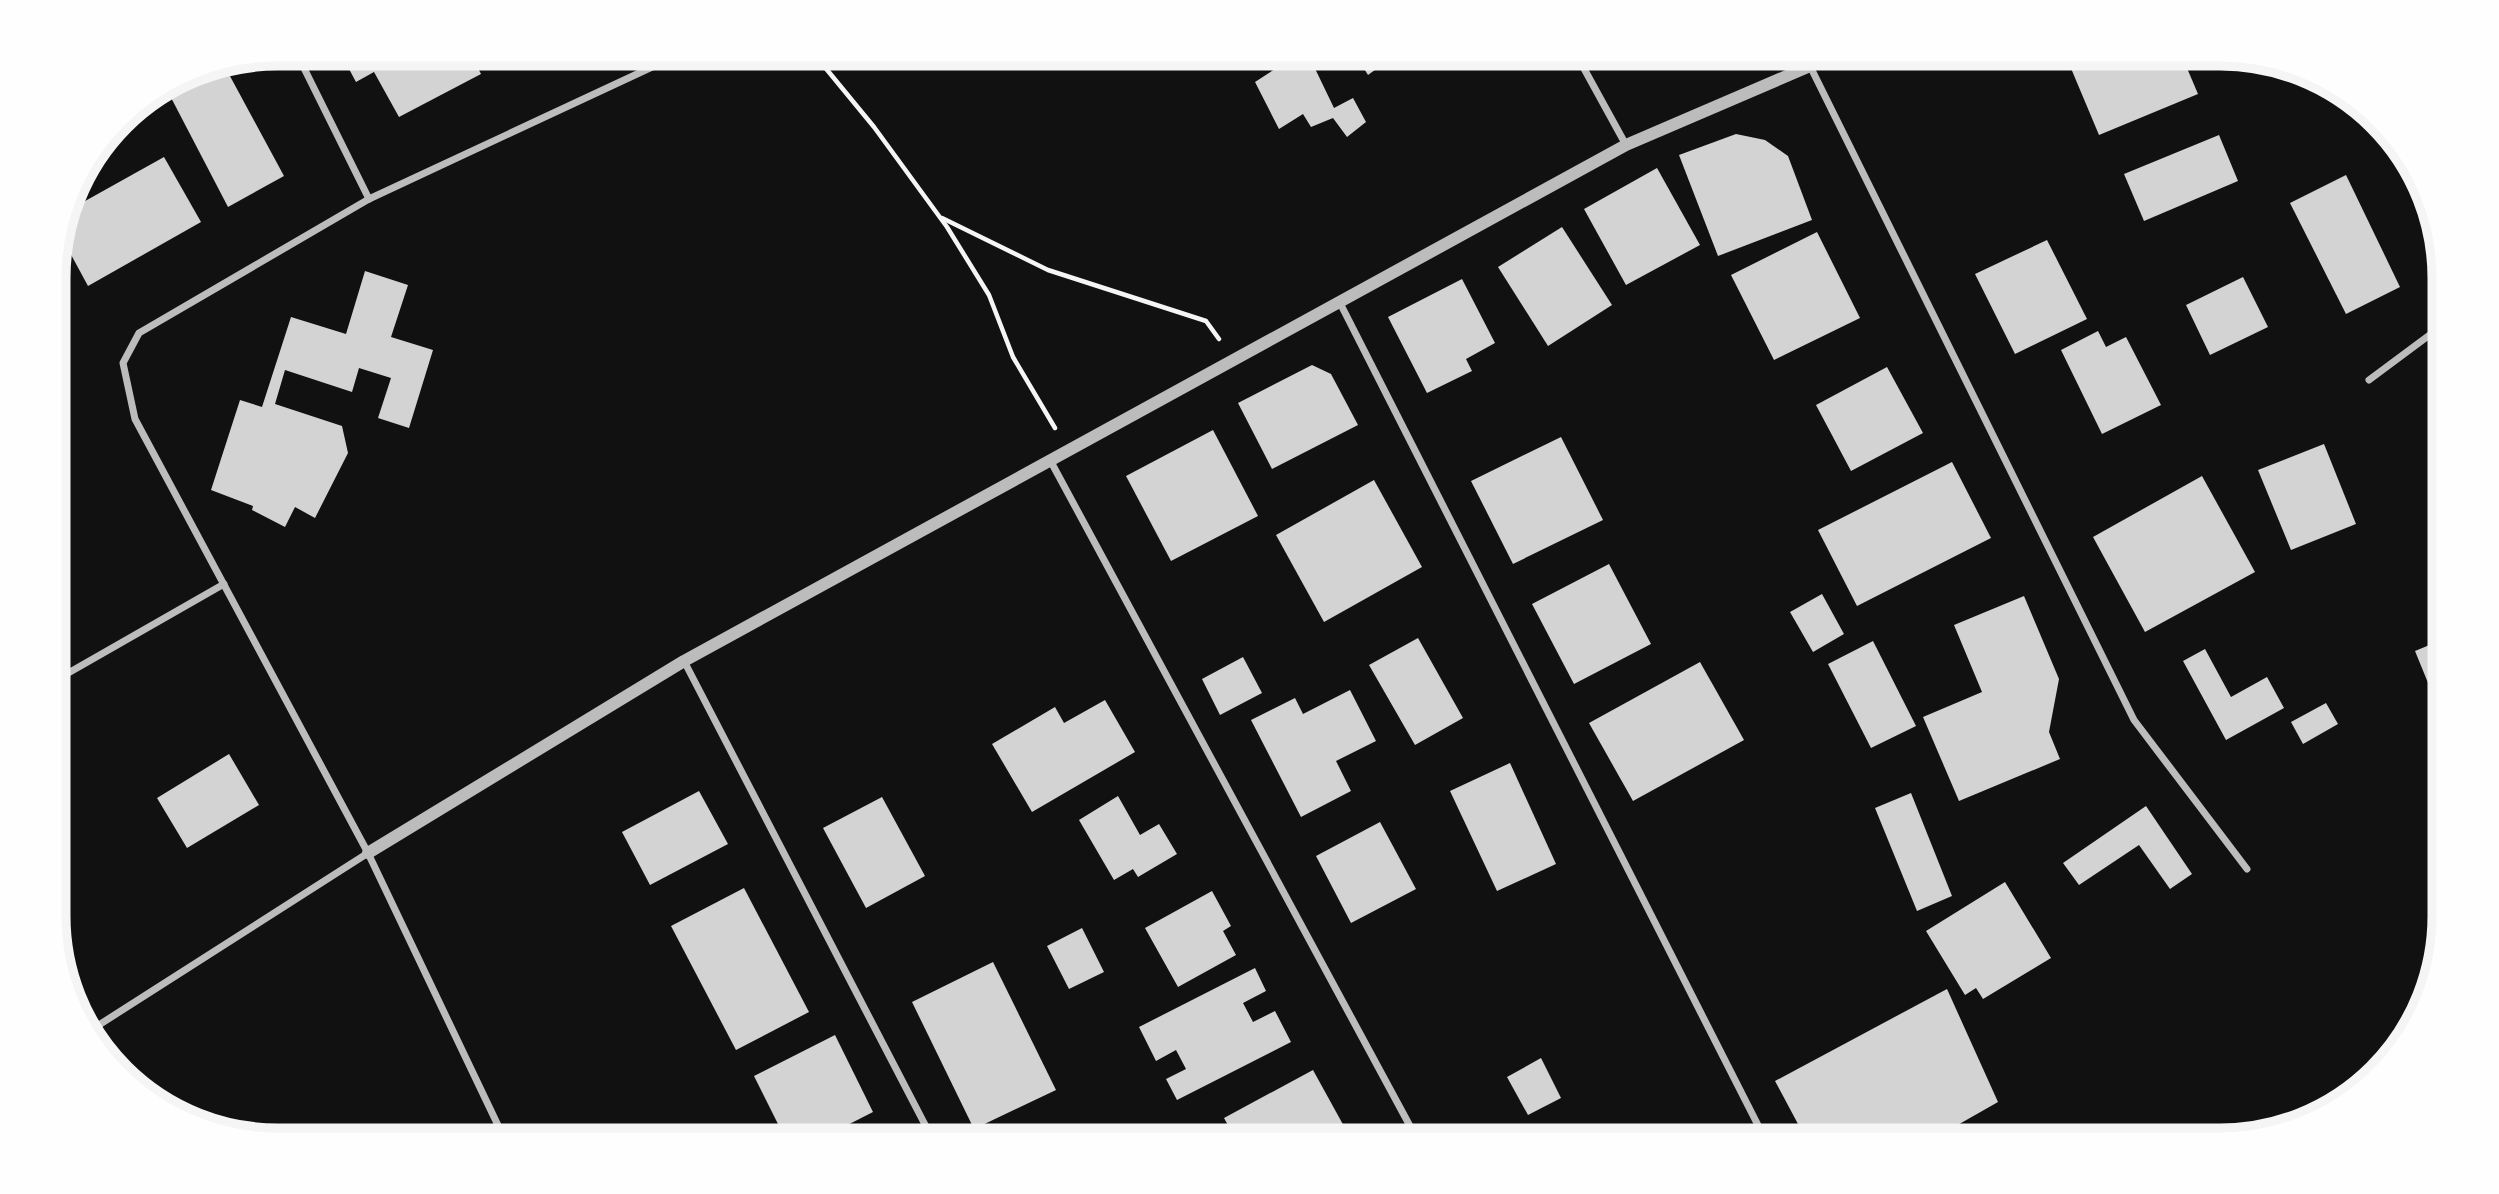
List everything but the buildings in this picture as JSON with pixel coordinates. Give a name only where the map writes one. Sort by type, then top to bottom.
[{"type":"street","points":[[303,67],[369,199]]},
{"type":"street","points":[[499,1128],[368,853],[135,419],[123,363],[139,333],[369,199],[652,67]]},
{"type":"street","points":[[1583,67],[1626,145]]},
{"type":"street","points":[[98,1026],[368,853],[684,661],[1626,145],[1804,67]]},
{"type":"street","points":[[1810,67],[2134,720],[2247,869]]},
{"type":"street","points":[[1339,301],[1759,1127]]},
{"type":"street","points":[[2369,380],[2433,332]]},
{"type":"street","points":[[1050,460],[1411,1127]]},
{"type":"street","points":[[66,674],[224,584]]},
{"type":"street","points":[[684,661],[927,1128]]},
{"type":"path","points":[[825,67],[941,218],[989,295],[1013,357],[1067,450]]},
{"type":"path","points":[[941,218],[1048,270],[1206,321],[1232,360]]}]
